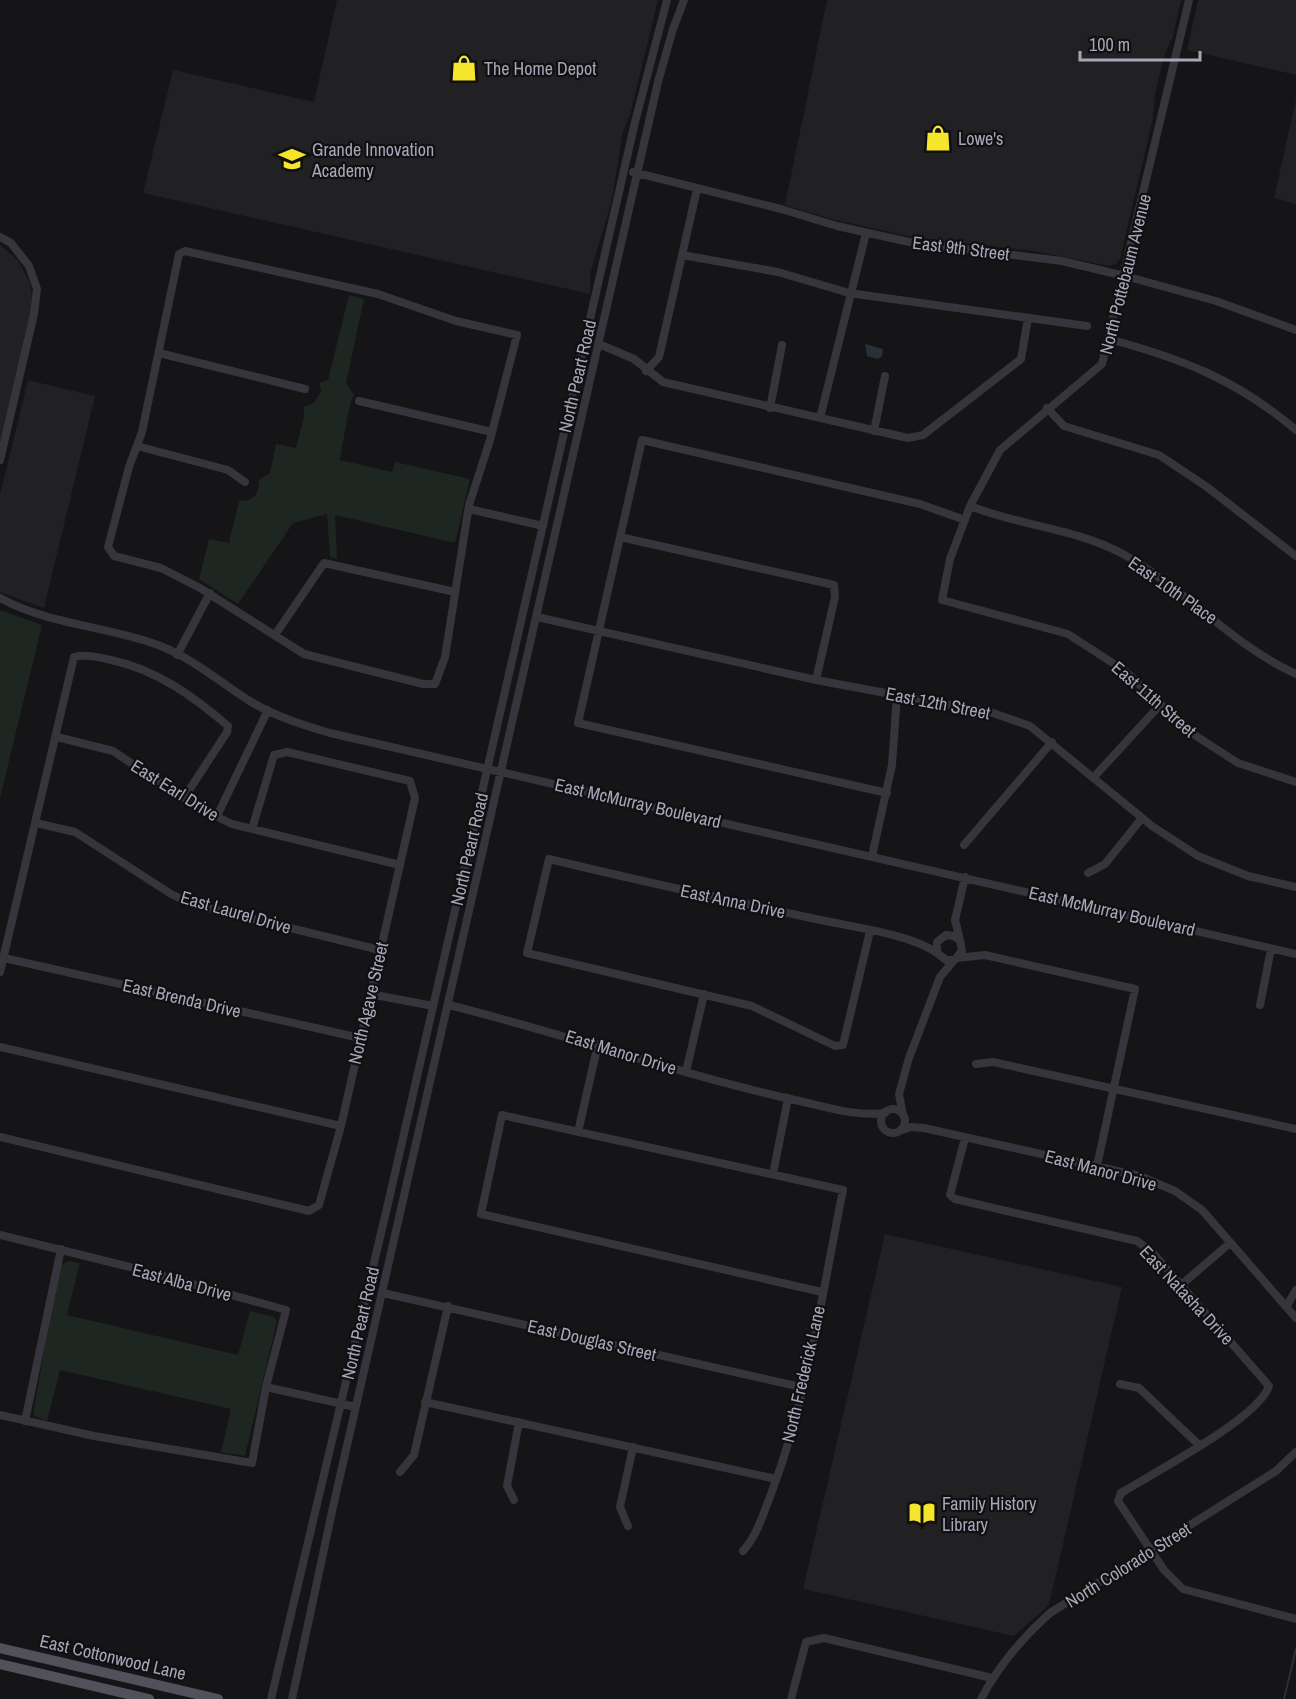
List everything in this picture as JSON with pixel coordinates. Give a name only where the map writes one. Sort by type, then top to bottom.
[{"type":"main road","name":"East Cottonwood Lane","points":[[0,1648],[218,1699]]},
{"type":"main road","name":"East Cottonwood Lane","points":[[0,1664],[149,1699]]},
{"type":"street","name":"North Peart Road","points":[[271,1699],[488,768],[651,53],[667,0]]},
{"type":"street","name":"North Peart Road","points":[[292,1699],[356,1407],[638,174],[668,48],[684,0]]},
{"type":"street","name":"North Pottebaum Avenue","points":[[942,600],[950,559],[970,506],[1000,450],[1047,408],[1102,364],[1190,0]]},
{"type":"street","name":"East 9th Street","points":[[624,170],[866,233],[909,242],[1062,261],[1216,301],[1296,330]]},
{"type":"street","points":[[646,371],[659,357],[697,189]]},
{"type":"street","points":[[820,418],[866,233]]},
{"type":"street","points":[[0,237],[11,243],[29,266],[37,289],[34,314],[0,460]]},
{"type":"street","points":[[185,251],[378,294],[456,321],[517,335],[492,432],[468,509],[445,657],[435,684],[423,684],[304,654],[210,593],[161,568],[114,556],[108,547],[129,466],[137,446],[159,353],[179,254],[185,251]]},
{"type":"street","points":[[682,255],[778,272],[852,293],[1087,326]]},
{"type":"street","points":[[599,344],[634,359],[646,371],[663,382],[908,438],[923,435],[1021,358],[1028,318]]},
{"type":"street","points":[[1109,339],[1157,352],[1215,374],[1270,408],[1296,430]]},
{"type":"street","points":[[770,408],[782,345]]},
{"type":"street","points":[[159,353],[305,389]]},
{"type":"street","points":[[874,430],[885,376]]},
{"type":"street","points":[[359,401],[492,432]]},
{"type":"street","points":[[1047,408],[1064,426],[1159,455],[1207,487],[1296,555]]},
{"type":"street","points":[[887,793],[578,723],[642,440],[920,504],[965,520]]},
{"type":"street","points":[[137,446],[228,470],[245,482]]},
{"type":"street","name":"East 10th Place","points":[[970,506],[1078,534],[1121,554],[1163,578],[1269,660],[1296,674]]},
{"type":"street","points":[[468,509],[543,526]]},
{"type":"street","points":[[620,537],[834,585],[835,597],[816,680]]},
{"type":"street","points":[[275,635],[324,563],[456,592]]},
{"type":"street","points":[[177,655],[210,593]]},
{"type":"street","name":"East McMurray Boulevard","points":[[0,598],[33,613],[118,633],[160,646],[268,711],[330,733],[1296,954]]},
{"type":"street","name":"East 11th Street","points":[[942,600],[1068,634],[1125,671],[1190,732],[1238,763],[1296,782]]},
{"type":"street","name":"East 12th Street","points":[[537,617],[816,680],[993,712],[1030,726],[1142,818],[1198,856],[1248,876],[1296,887]]},
{"type":"street","points":[[0,972],[74,657],[86,654],[132,664],[198,701],[228,726],[227,732],[184,798]]},
{"type":"street","points":[[872,856],[892,765],[897,695]]},
{"type":"street","points":[[1094,778],[1160,705]]},
{"type":"street","points":[[216,816],[268,711]]},
{"type":"street","name":"East Earl Drive","points":[[57,736],[113,752],[184,798],[232,824],[400,865]]},
{"type":"street","points":[[964,845],[1052,742]]},
{"type":"street","name":"North Agave Street","points":[[0,1137],[309,1211],[319,1205],[341,1126],[415,798],[410,781],[287,752],[274,755],[252,829]]},
{"type":"street","points":[[1088,873],[1105,864],[1142,818]]},
{"type":"street","name":"East Laurel Drive","points":[[36,823],[75,832],[171,894],[192,904],[380,950]]},
{"type":"street","name":"East Anna Drive","points":[[704,994],[527,953],[549,859],[918,942],[938,955]]},
{"type":"street","points":[[940,977],[936,946],[955,920],[965,877]]},
{"type":"street","points":[[899,1094],[904,1125],[899,1131],[890,1133],[884,1129],[881,1122],[899,1094],[909,1058],[940,977],[962,951],[955,920]]},
{"type":"street","points":[[686,1072],[704,994],[752,1006],[836,1046],[843,1045],[870,931]]},
{"type":"street","points":[[941,938],[953,936],[985,955],[1135,989],[1097,1166]]},
{"type":"street","name":"East Anna Drive","points":[[918,942],[941,938]]},
{"type":"street","points":[[1260,1005],[1271,949]]},
{"type":"street","points":[[938,955],[946,960],[985,955]]},
{"type":"street","name":"East Brenda Drive","points":[[4,958],[360,1038]]},
{"type":"street","points":[[370,994],[433,1006]]},
{"type":"street","name":"East Manor Drive","points":[[449,1005],[598,1044],[686,1072],[788,1098],[863,1115],[885,1113]]},
{"type":"street","points":[[578,1132],[598,1044]]},
{"type":"street","points":[[0,1047],[341,1126]]},
{"type":"street","points":[[976,1065],[993,1062],[1296,1129]]},
{"type":"street","points":[[788,1098],[773,1174],[502,1115],[481,1214],[822,1292]]},
{"type":"street","points":[[885,1113],[897,1110],[903,1115]]},
{"type":"street","name":"East Manor Drive","points":[[863,1115],[884,1129]]},
{"type":"street","name":"East Manor Drive","points":[[903,1115],[924,1128]]},
{"type":"street","name":"East Manor Drive","points":[[899,1131],[911,1127],[924,1128],[1140,1176],[1175,1191],[1202,1210],[1296,1318]]},
{"type":"street","name":"East Natasha Drive","points":[[965,1138],[950,1195],[955,1199],[1137,1241],[1152,1252],[1269,1386],[1266,1395],[1232,1425],[1198,1445]]},
{"type":"street","name":"North Frederick Lane","points":[[744,1551],[754,1539],[776,1479],[801,1387],[843,1190],[773,1174]]},
{"type":"street","name":"East Alba Drive","points":[[0,1235],[61,1249],[286,1310],[266,1387]]},
{"type":"street","points":[[1181,1285],[1230,1243]]},
{"type":"street","points":[[25,1421],[61,1249]]},
{"type":"street","points":[[1286,1307],[1296,1290]]},
{"type":"street","name":"East Douglas Street","points":[[383,1293],[801,1387]]},
{"type":"street","points":[[400,1472],[414,1455],[448,1306]]},
{"type":"street","points":[[1120,1384],[1139,1388],[1198,1445],[1121,1493],[1118,1501],[1164,1570],[1183,1589],[1200,1596],[1296,1619]]},
{"type":"street","points":[[0,1415],[252,1463],[266,1387],[356,1407]]},
{"type":"street","points":[[425,1402],[776,1479]]},
{"type":"street","points":[[514,1500],[507,1486],[519,1422]]},
{"type":"street","points":[[628,1526],[620,1507],[633,1447]]},
{"type":"street","name":"North Colorado Street","points":[[981,1699],[992,1678],[1020,1641],[1050,1613],[1276,1471],[1296,1452]]},
{"type":"street","points":[[791,1699],[806,1642],[824,1638],[992,1678]]},
{"type":"shaded area","points":[[337,0],[658,0],[630,115],[623,131],[612,200],[590,274],[590,294],[143,193],[173,70],[314,102]]},
{"type":"shaded area","points":[[827,0],[1181,0],[1173,36],[1164,56],[1155,94],[1153,118],[1120,259],[1116,264],[1110,266],[1033,251],[913,237],[831,219],[785,205]]},
{"type":"shaded area","points":[[1198,0],[1296,0],[1296,75],[1187,50]]},
{"type":"shaded area","points":[[1296,99],[1296,204],[1274,198]]},
{"type":"shaded area","points":[[0,245],[17,259],[30,283],[32,297],[31,312],[0,444]]},
{"type":"shaded area","points":[[349,295],[364,299],[346,383],[354,395],[340,460],[392,472],[395,462],[470,479],[455,543],[335,515],[337,559],[330,557],[327,514],[293,523],[238,604],[199,579],[209,539],[229,543],[239,501],[255,496],[259,480],[270,473],[276,444],[296,448],[304,417],[304,407],[314,403],[321,391],[319,383],[328,380]]},
{"type":"shaded area","points":[[865,344],[883,349],[882,356],[878,359],[867,356]]},
{"type":"shaded area","points":[[28,380],[95,396],[44,608],[0,592],[0,495]]},
{"type":"shaded area","points":[[0,610],[42,625],[0,798]]},
{"type":"shaded area","points":[[885,1234],[1122,1287],[1049,1605],[1014,1636],[803,1589]]},
{"type":"shaded area","points":[[68,1261],[80,1263],[67,1315],[238,1355],[250,1311],[274,1317],[277,1321],[245,1456],[221,1452],[231,1409],[60,1370],[47,1421],[33,1415],[54,1292],[61,1265]]},
{"type":"waterway","points":[[1284,1699],[1296,1649]]},
{"type":"place","name":"The Home Depot","points":[[464,68]]},
{"type":"place","name":"Lowe's","points":[[938,138]]},
{"type":"place","name":"Grande Innovation Academy","points":[[292,159]]},
{"type":"place","name":"Family History Library","points":[[922,1513]]}]
